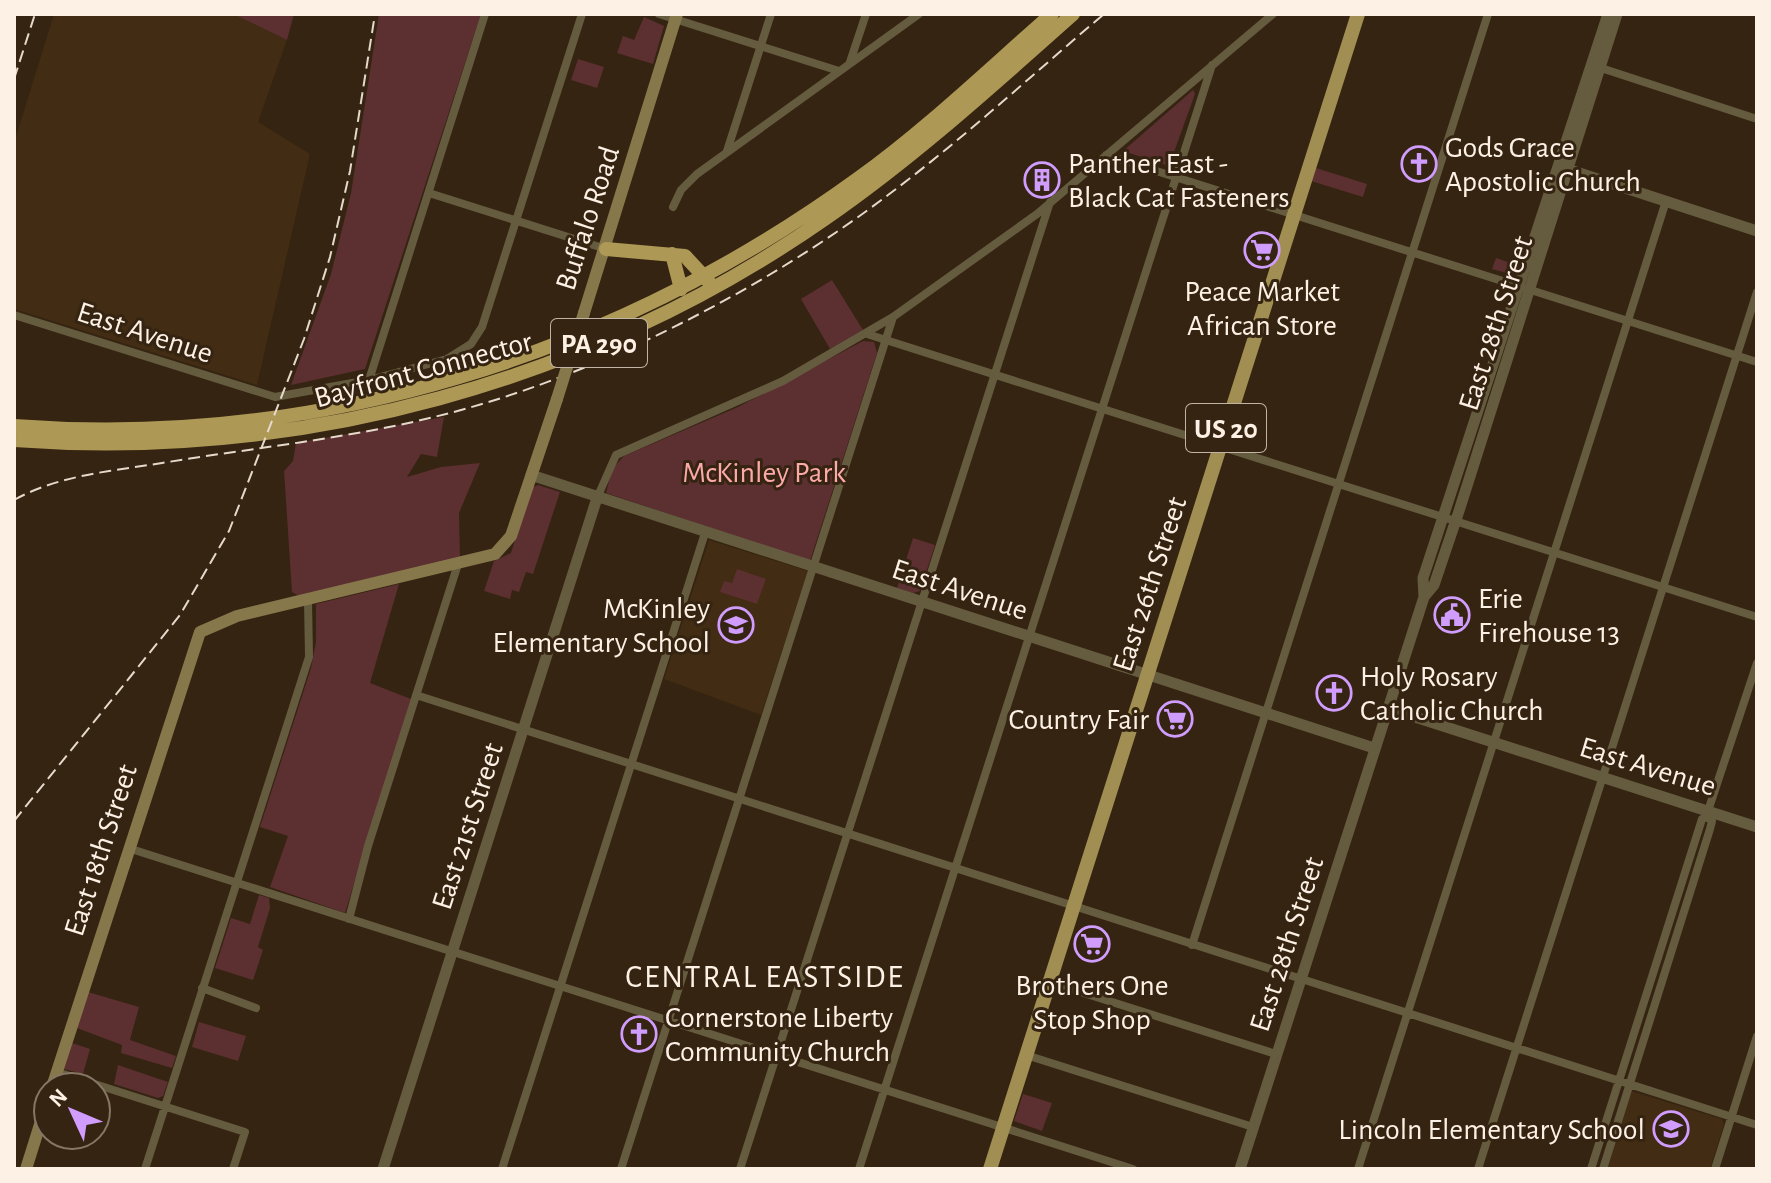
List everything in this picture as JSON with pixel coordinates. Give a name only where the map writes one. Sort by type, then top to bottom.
[{"type":"highway","name":"Bayfront Connector","points":[[14,426],[34,434],[100,444],[212,439],[294,429],[388,411],[548,364],[636,327],[709,282],[882,161],[1052,14]]},
{"type":"highway","name":"Bayfront Connector","points":[[14,440],[34,434],[200,426],[295,415],[389,397],[471,375],[560,344],[681,289],[709,282],[803,233],[906,160],[1073,14]]},
{"type":"highway","points":[[606,249],[672,254],[691,259],[709,282]]},
{"type":"highway","points":[[672,254],[681,289]]},
{"type":"main road","name":"East 26th Street","points":[[990,1169],[1358,14]]},
{"type":"main road","name":"Buffalo Road","points":[[202,630],[237,616],[495,554],[505,546],[606,249],[677,17]]},
{"type":"main road","name":"East 18th Street","points":[[57,1071],[195,642],[202,630]]},
{"type":"main road","points":[[26,1169],[32,1150]]},
{"type":"street","points":[[369,380],[485,14]]},
{"type":"street","points":[[516,221],[582,14]]},
{"type":"street","points":[[659,14],[677,17],[839,71]]},
{"type":"street","points":[[727,151],[771,14]]},
{"type":"street","points":[[850,63],[866,14]]},
{"type":"street","points":[[673,207],[687,182],[919,14]]},
{"type":"street","points":[[597,498],[610,462],[618,453],[759,392],[867,334],[960,272],[1050,202],[1273,14]]},
{"type":"street","points":[[1192,945],[1488,14]]},
{"type":"street","name":"East 28th Street","points":[[1524,290],[1556,166],[1608,14]]},
{"type":"street","name":"East 28th Street","points":[[1240,1169],[1387,708],[1424,597],[1434,585],[1450,518],[1524,290],[1569,170],[1617,14]]},
{"type":"street","points":[[859,1169],[1212,65]]},
{"type":"street","points":[[1601,68],[1757,119]]},
{"type":"street","points":[[1106,155],[1757,362]]},
{"type":"street","points":[[1556,166],[1757,231]]},
{"type":"street","points":[[429,193],[606,249]]},
{"type":"street","points":[[1358,1169],[1666,201]]},
{"type":"street","points":[[740,1169],[1050,202]]},
{"type":"street","name":"East Avenue","points":[[14,315],[260,395],[292,396],[447,359],[471,344],[482,327],[516,221]]},
{"type":"street","points":[[1478,1169],[1757,292]]},
{"type":"street","points":[[621,1169],[893,317]]},
{"type":"street","points":[[867,334],[1757,617]]},
{"type":"street","name":"East Avenue","points":[[531,475],[1374,748]]},
{"type":"street","name":"East 21st Street","points":[[383,1169],[597,498]]},
{"type":"street","points":[[502,1169],[705,533]]},
{"type":"street","points":[[349,919],[458,564]]},
{"type":"street","points":[[145,1169],[309,657],[308,600]]},
{"type":"street","points":[[1591,1169],[1702,819],[1708,813],[1757,663]]},
{"type":"street","points":[[416,695],[1757,1125]]},
{"type":"street","name":"East Avenue","points":[[1387,708],[1757,827]]},
{"type":"street","points":[[1603,1169],[1710,829],[1712,821],[1708,813]]},
{"type":"street","points":[[128,848],[1133,1169]]},
{"type":"street","points":[[1049,982],[1276,1054]]},
{"type":"street","points":[[202,988],[256,1008]]},
{"type":"street","points":[[1715,1169],[1757,1036]]},
{"type":"street","points":[[1026,1055],[1253,1127]]},
{"type":"street","points":[[112,1089],[245,1132],[233,1169]]},
{"type":"shaded area","points":[[54,14],[233,14],[287,40],[258,122],[310,154],[257,385],[14,309],[14,143]]},
{"type":"shaded area","name":"McKinley Elementary School","points":[[709,540],[808,571],[761,715],[664,679]]},
{"type":"shaded area","name":"Lincoln Elementary School","points":[[1631,1091],[1722,1119],[1724,1124],[1710,1169],[1606,1169]]},
{"type":"green space","points":[[233,14],[294,14],[287,40]]},
{"type":"green space","points":[[379,14],[481,14],[365,369],[291,385],[331,274],[351,193]]},
{"type":"green space","points":[[644,17],[664,26],[653,64],[617,53],[623,36],[634,40]]},
{"type":"green space","points":[[578,59],[604,67],[597,88],[571,80]]},
{"type":"green space","points":[[1193,90],[1195,94],[1169,166],[1123,151]]},
{"type":"green space","points":[[1316,168],[1367,184],[1363,197],[1311,181]]},
{"type":"green space","points":[[1496,258],[1517,265],[1514,275],[1492,269]]},
{"type":"green space","points":[[832,280],[863,330],[830,349],[801,299]]},
{"type":"green space","name":"McKinley Park","points":[[863,341],[874,342],[877,353],[810,561],[606,493],[612,469],[624,456],[738,407]]},
{"type":"green space","points":[[444,417],[437,457],[421,454],[407,477],[441,467],[480,463],[459,513],[460,558],[299,596],[292,592],[284,471],[293,461],[296,443]]},
{"type":"green space","points":[[538,485],[560,492],[533,574],[526,572],[519,592],[512,590],[510,599],[484,591],[494,561],[511,553],[532,488]]},
{"type":"green space","points":[[913,538],[935,545],[920,591],[913,593],[897,588]]},
{"type":"green space","points":[[737,569],[766,579],[757,604],[720,592],[724,581],[732,583]]},
{"type":"green space","points":[[399,584],[370,683],[411,699],[345,913],[270,887],[288,836],[260,827],[311,668],[316,642],[316,604]]},
{"type":"green space","points":[[259,895],[269,898],[270,908],[258,947],[263,950],[253,980],[215,968],[231,918],[250,924]]},
{"type":"green space","points":[[88,992],[139,1007],[130,1040],[176,1056],[172,1068],[121,1053],[122,1045],[77,1028]]},
{"type":"green space","points":[[199,1022],[246,1036],[238,1061],[192,1047]]},
{"type":"green space","points":[[72,1043],[90,1049],[84,1071],[64,1069]]},
{"type":"green space","points":[[118,1065],[168,1082],[163,1096],[158,1098],[114,1084]]},
{"type":"green space","points":[[1023,1094],[1052,1103],[1042,1131],[1014,1121]]},
{"type":"railway","points":[[14,79],[35,14]]},
{"type":"railway","points":[[14,821],[180,615],[229,531],[304,339],[330,257],[350,171],[375,14]]},
{"type":"railway","points":[[14,500],[49,485],[86,475],[333,437],[434,417],[493,401],[612,356],[730,298],[839,231],[943,152],[1104,14]]},
{"type":"place","name":"Gods Grace Apostolic Church","points":[[1419,164]]},
{"type":"place","name":"Panther East - Black Cat Fasteners","points":[[1042,180]]},
{"type":"place","name":"Peace Market African Store","points":[[1262,250]]},
{"type":"place","name":"Erie Firehouse 13","points":[[1452,615]]},
{"type":"place","name":"McKinley Elementary School","points":[[736,625]]},
{"type":"place","name":"Holy Rosary Catholic Church","points":[[1334,693]]},
{"type":"place","name":"Country Fair","points":[[1175,719]]},
{"type":"place","name":"Brothers One Stop Shop","points":[[1092,944]]},
{"type":"place","name":"Cornerstone Liberty Community Church","points":[[639,1034]]},
{"type":"place","name":"Lincoln Elementary School","points":[[1671,1129]]},
{"type":"district","name":"CENTRAL EASTSIDE","points":[[765,976]]}]
